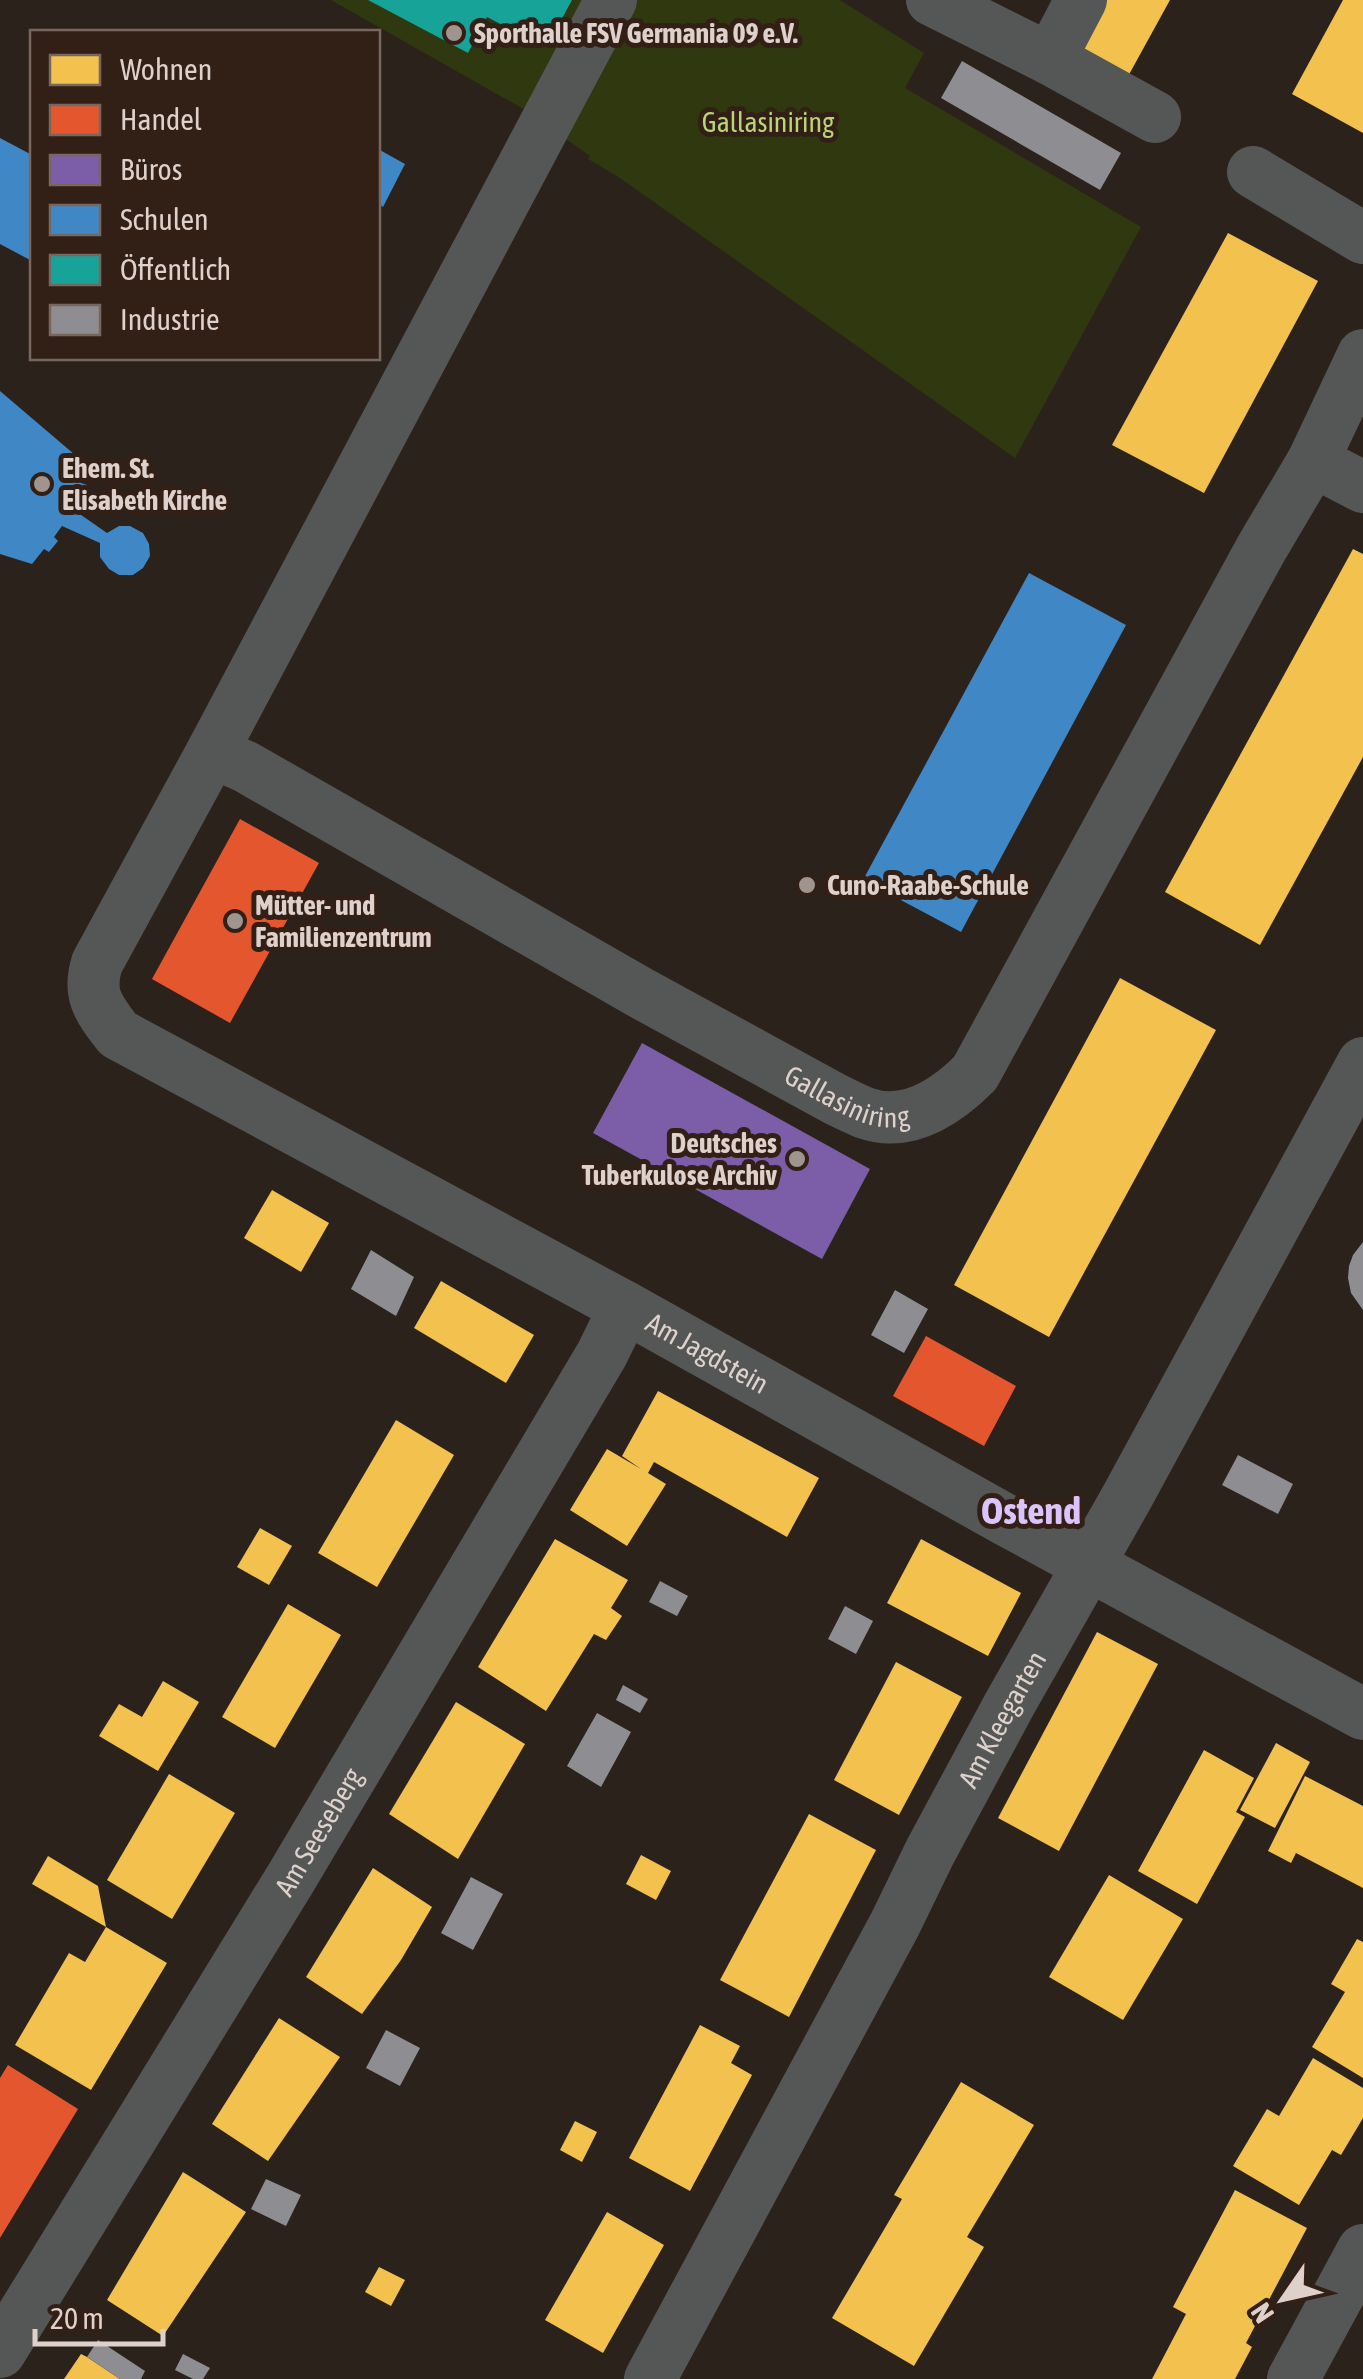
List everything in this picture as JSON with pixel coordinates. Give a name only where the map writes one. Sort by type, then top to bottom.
[{"type":"street","points":[[212,752],[611,0]]},
{"type":"street","points":[[932,0],[1156,116]]},
{"type":"street","points":[[1050,60],[1081,0]]},
{"type":"street","points":[[1254,172],[1363,238]]},
{"type":"street","name":"Gallasiniring","points":[[212,752],[835,1099],[885,1118],[918,1114],[942,1101],[975,1074],[1312,460],[1363,355]]},
{"type":"street","points":[[1312,460],[1363,487]]},
{"type":"street","name":"Am Jagdstein","points":[[212,752],[97,963],[92,979],[94,997],[118,1034],[1363,1714]]},
{"type":"street","name":"Am Kleegarten","points":[[650,2379],[930,1852],[1363,1063]]},
{"type":"street","name":"Am Seeseberg","points":[[0,2352],[301,1861],[602,1354],[624,1307]]},
{"type":"street","points":[[1293,2379],[1363,2250]]},
{"type":"green space","name":"Gallasiniring","points":[[331,0],[840,0],[924,53],[905,88],[1141,227],[1015,458],[588,159],[590,156],[525,110]]},
{"type":"building: Wohnen","points":[[1097,0],[1170,0],[1126,80],[1070,50]]},
{"type":"building: Wohnen","points":[[1343,0],[1363,0],[1363,133],[1292,94]]},
{"type":"building: Wohnen","points":[[1228,233],[1318,281],[1204,493],[1112,445]]},
{"type":"building: Wohnen","points":[[1353,549],[1363,554],[1363,757],[1260,945],[1165,892]]},
{"type":"building: Wohnen","points":[[1120,978],[1216,1030],[1049,1337],[954,1285]]},
{"type":"building: Wohnen","points":[[272,1190],[329,1223],[301,1272],[244,1238]]},
{"type":"building: Wohnen","points":[[441,1281],[534,1335],[506,1383],[414,1328]]},
{"type":"building: Wohnen","points":[[658,1391],[819,1478],[787,1537],[654,1462],[648,1473],[666,1484],[627,1546],[570,1510],[607,1449],[641,1469],[622,1456]]},
{"type":"building: Wohnen","points":[[396,1420],[454,1455],[377,1587],[318,1553]]},
{"type":"building: Wohnen","points":[[260,1528],[292,1546],[269,1585],[237,1567]]},
{"type":"building: Wohnen","points":[[555,1539],[628,1580],[611,1608],[622,1616],[606,1640],[594,1634],[546,1711],[478,1667]]},
{"type":"building: Wohnen","points":[[921,1539],[1021,1593],[988,1656],[887,1603]]},
{"type":"building: Wohnen","points":[[288,1604],[341,1635],[275,1748],[222,1717]]},
{"type":"building: Wohnen","points":[[1097,1632],[1158,1664],[1059,1851],[998,1818]]},
{"type":"building: Wohnen","points":[[896,1662],[962,1697],[899,1815],[834,1780]]},
{"type":"building: Wohnen","points":[[163,1681],[199,1702],[158,1771],[99,1736],[119,1704],[142,1717]]},
{"type":"building: Wohnen","points":[[456,1702],[525,1744],[458,1859],[389,1814]]},
{"type":"building: Wohnen","points":[[1276,1743],[1310,1762],[1275,1828],[1240,1810]]},
{"type":"building: Wohnen","points":[[1204,1750],[1254,1778],[1236,1812],[1245,1817],[1197,1904],[1138,1871]]},
{"type":"building: Wohnen","points":[[169,1774],[235,1813],[172,1919],[107,1880]]},
{"type":"building: Wohnen","points":[[1305,1776],[1363,1806],[1363,1888],[1296,1853],[1291,1863],[1268,1851]]},
{"type":"building: Wohnen","points":[[809,1814],[876,1850],[789,2017],[720,1980]]},
{"type":"building: Wohnen","points":[[641,1855],[671,1871],[656,1900],[626,1884]]},
{"type":"building: Wohnen","points":[[48,1856],[98,1886],[106,1927],[32,1884]]},
{"type":"building: Wohnen","points":[[373,1868],[432,1907],[401,1960],[362,2014],[306,1977]]},
{"type":"building: Wohnen","points":[[1109,1875],[1183,1919],[1123,2020],[1049,1977]]},
{"type":"building: Wohnen","points":[[106,1927],[167,1963],[91,2090],[15,2045],[69,1953],[85,1962]]},
{"type":"building: Wohnen","points":[[1357,1939],[1363,1942],[1363,2078],[1312,2047],[1345,1992],[1331,1984]]},
{"type":"building: Wohnen","points":[[279,2018],[340,2057],[268,2161],[212,2124]]},
{"type":"building: Wohnen","points":[[700,2025],[740,2046],[731,2063],[752,2075],[690,2191],[629,2158]]},
{"type":"building: Wohnen","points":[[1313,2058],[1363,2088],[1363,2118],[1341,2155],[1332,2150],[1299,2205],[1233,2166],[1267,2109],[1279,2116]]},
{"type":"building: Wohnen","points":[[961,2082],[1034,2125],[967,2237],[984,2247],[914,2366],[832,2318],[902,2199],[894,2195]]},
{"type":"building: Wohnen","points":[[575,2121],[597,2132],[582,2162],[560,2150]]},
{"type":"building: Wohnen","points":[[183,2172],[246,2212],[163,2336],[107,2300]]},
{"type":"building: Wohnen","points":[[1235,2190],[1307,2228],[1246,2343],[1252,2347],[1235,2379],[1152,2379],[1186,2314],[1173,2307]]},
{"type":"building: Wohnen","points":[[607,2212],[664,2245],[603,2353],[545,2320]]},
{"type":"building: Wohnen","points":[[379,2267],[405,2280],[391,2306],[365,2292]]},
{"type":"building: Wohnen","points":[[81,2354],[87,2357],[120,2379],[64,2379]]},
{"type":"building: Handel","name":"Mütter- und Familienzentrum","points":[[240,819],[319,863],[230,1023],[152,979]]},
{"type":"building: Handel","points":[[926,1336],[1016,1386],[984,1446],[893,1396]]},
{"type":"building: Handel","points":[[8,2065],[78,2109],[0,2238],[0,2078]]},
{"type":"building: Büros","points":[[642,1043],[870,1169],[822,1259],[593,1133]]},
{"type":"building: Schulen","points":[[0,138],[30,154],[30,260],[0,244]]},
{"type":"building: Schulen","points":[[380,150],[405,164],[383,207],[380,205]]},
{"type":"building: Schulen","name":"Ehem. St. Elisabeth Kirche","points":[[0,391],[88,466],[81,483],[87,485],[81,500],[76,498],[71,508],[107,533],[119,526],[130,526],[143,533],[150,556],[143,568],[133,575],[119,575],[100,557],[100,543],[62,526],[54,537],[58,541],[49,552],[44,549],[32,564],[0,554]]},
{"type":"building: Schulen","points":[[1029,573],[1126,625],[961,932],[863,880]]},
{"type":"building: Öffentlich","name":"Sporthalle FSV Germania 09 e.V.","points":[[368,0],[572,0],[546,48],[487,17],[468,53]]},
{"type":"building: Industrie","points":[[962,61],[1121,153],[1100,190],[941,98]]},
{"type":"building: Industrie","points":[[1363,1242],[1363,1310],[1351,1293],[1348,1278],[1353,1255]]},
{"type":"building: Industrie","points":[[371,1250],[414,1277],[396,1316],[351,1289]]},
{"type":"building: Industrie","points":[[895,1290],[928,1309],[904,1353],[871,1335]]},
{"type":"building: Industrie","points":[[1238,1455],[1293,1484],[1278,1514],[1222,1485]]},
{"type":"building: Industrie","points":[[660,1581],[688,1596],[677,1616],[649,1602]]},
{"type":"building: Industrie","points":[[845,1606],[873,1621],[856,1654],[828,1639]]},
{"type":"building: Industrie","points":[[623,1685],[648,1699],[640,1713],[616,1700]]},
{"type":"building: Industrie","points":[[597,1713],[631,1732],[601,1787],[567,1766]]},
{"type":"building: Industrie","points":[[471,1877],[503,1894],[473,1950],[441,1933]]},
{"type":"building: Industrie","points":[[386,2030],[420,2048],[400,2086],[366,2068]]},
{"type":"building: Industrie","points":[[266,2179],[301,2195],[286,2226],[251,2209]]},
{"type":"building: Industrie","points":[[98,2340],[145,2371],[141,2379],[120,2379],[87,2357]]},
{"type":"building: Industrie","points":[[183,2354],[210,2368],[203,2379],[193,2379],[175,2370]]},
{"type":"place","name":"Sporthalle FSV Germania 09 e.V.","points":[[454,33]]},
{"type":"place","name":"Ehem. St. Elisabeth Kirche","points":[[42,484]]},
{"type":"place","name":"Cuno-Raabe-Schule","points":[[807,885]]},
{"type":"place","name":"Mütter- und Familienzentrum","points":[[235,921]]},
{"type":"place","name":"Deutsches Tuberkulose Archiv","points":[[797,1159]]},
{"type":"district","name":"Ostend","points":[[1031,1510]]}]
